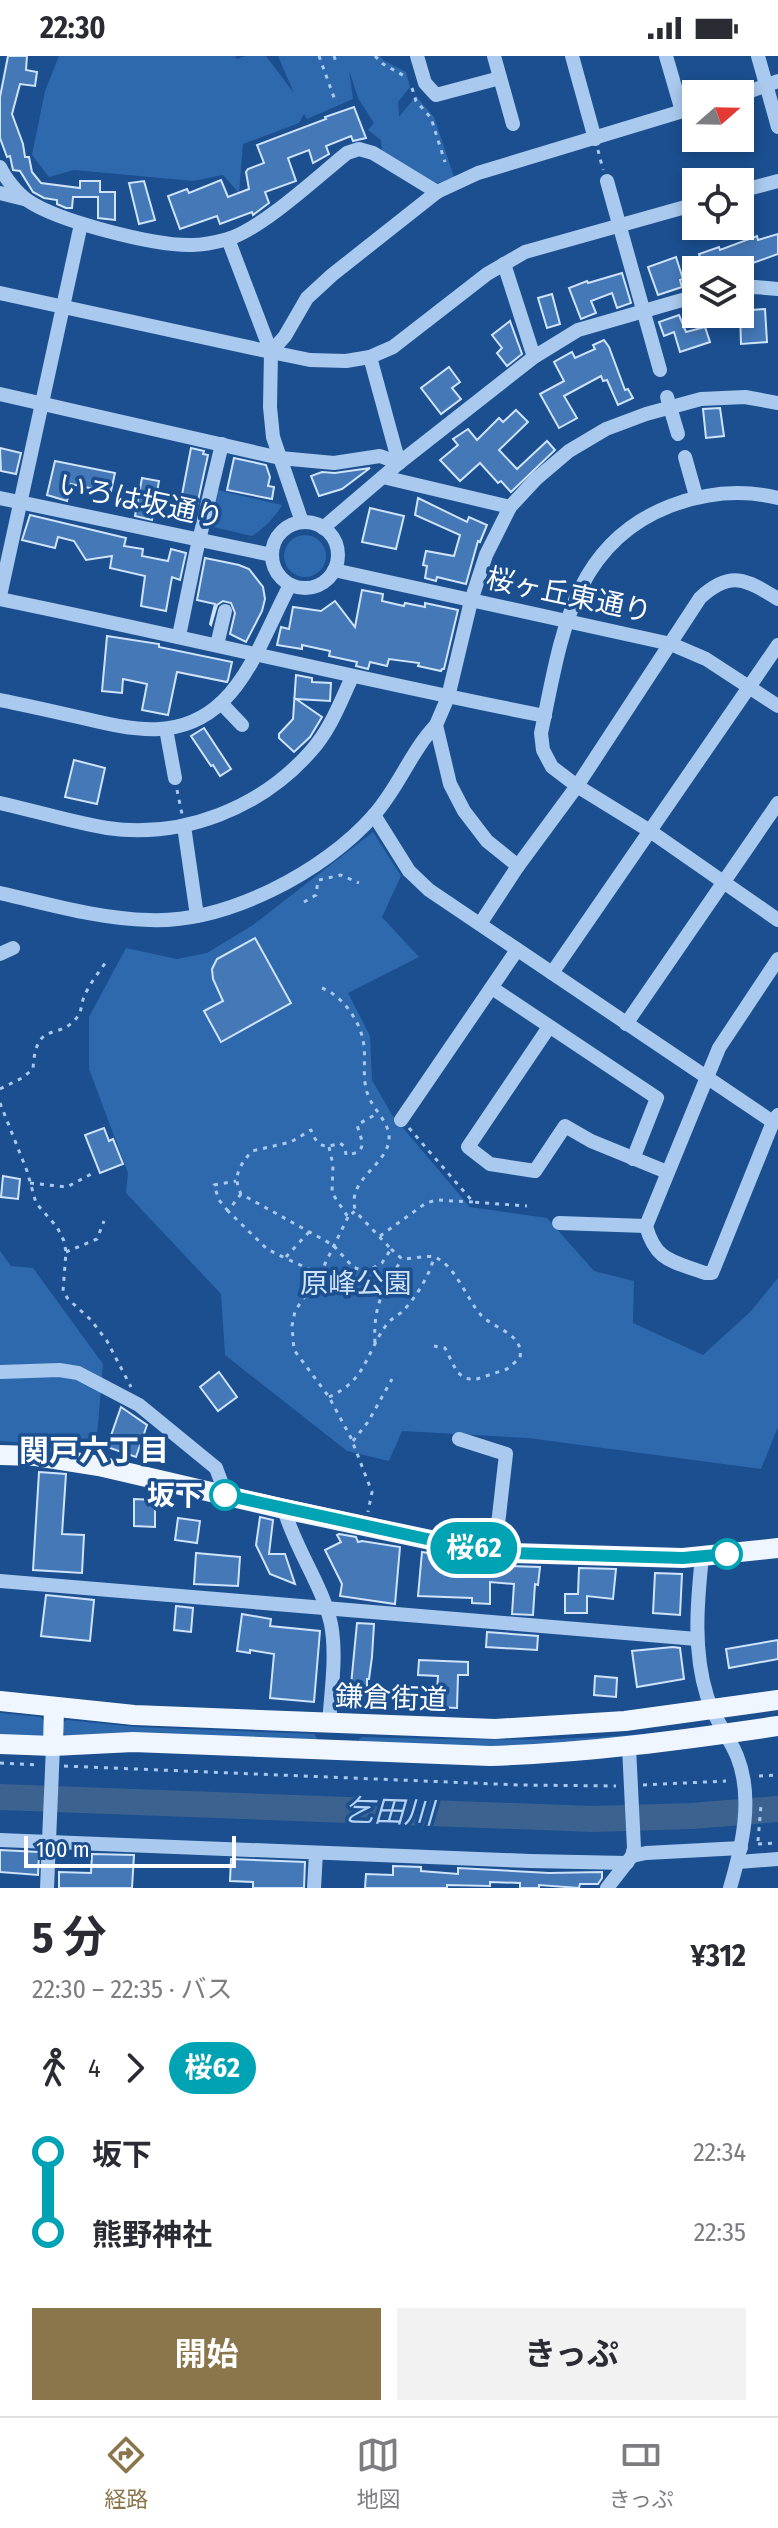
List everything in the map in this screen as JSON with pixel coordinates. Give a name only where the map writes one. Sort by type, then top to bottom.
[{"type":"main road","points":[[0,1455],[36,1456],[99,1466],[284,1509],[495,1551],[596,1557],[702,1557],[778,1548]]},
{"type":"main road","name":"鎌倉街道","points":[[0,1701],[134,1715],[442,1729],[550,1727],[625,1721],[778,1700]]},
{"type":"main road","points":[[53,1756],[54,1708]]},
{"type":"main road","points":[[328,1750],[329,1724]]},
{"type":"main road","name":"鎌倉街道","points":[[0,1744],[53,1756],[133,1742],[490,1756],[629,1747],[778,1726]]},
{"type":"street","points":[[417,56],[425,83],[436,95],[500,78]]},
{"type":"street","points":[[494,56],[513,124]]},
{"type":"street","points":[[572,56],[595,139]]},
{"type":"street","points":[[666,56],[682,93]]},
{"type":"street","points":[[758,56],[773,84],[778,127]]},
{"type":"street","points":[[754,90],[773,84]]},
{"type":"street","points":[[271,352],[285,336],[307,298],[437,192],[521,151],[595,139],[682,111]]},
{"type":"street","points":[[0,193],[24,199],[81,224],[169,244],[193,245],[228,239],[253,227],[347,153],[359,149],[373,153],[437,192]]},
{"type":"street","points":[[0,167],[24,199]]},
{"type":"street","points":[[607,181],[660,370]]},
{"type":"street","points":[[754,187],[778,181]]},
{"type":"street","points":[[0,293],[310,360],[346,361],[370,357],[393,347],[487,274],[525,252],[682,208]]},
{"type":"street","points":[[81,224],[0,598],[352,677],[545,716]]},
{"type":"street","points":[[228,239],[271,352],[273,437],[302,522]]},
{"type":"street","points":[[504,264],[534,357]]},
{"type":"street","points":[[754,286],[778,278]]},
{"type":"street","points":[[754,288],[778,289]]},
{"type":"street","points":[[323,528],[399,463],[534,357],[578,330],[682,300]]},
{"type":"street","points":[[370,357],[399,463]]},
{"type":"street","points":[[0,394],[280,458],[334,463],[380,456],[399,463]]},
{"type":"street","points":[[0,893],[108,917],[153,921],[197,916],[241,903],[283,885],[328,858],[374,815],[400,781],[421,741],[436,725],[448,697],[471,601],[486,555],[510,507],[536,479],[569,451],[606,429],[669,402],[745,397],[778,403]]},
{"type":"street","points":[[669,402],[678,434]]},
{"type":"street","points":[[179,636],[222,444]]},
{"type":"street","points":[[685,457],[696,496]]},
{"type":"street","points":[[383,477],[510,507]]},
{"type":"street","points":[[778,498],[735,493],[696,496],[651,514],[620,535],[596,559],[581,585],[567,621],[541,733],[543,750],[552,767],[778,920]]},
{"type":"street","name":"いろは坂通り","points":[[0,498],[272,555]]},
{"type":"street","points":[[302,522],[323,528],[335,542],[337,551],[334,570],[328,578],[310,588],[290,585],[276,572],[272,555],[278,536],[285,529],[302,522]]},
{"type":"street","name":"桜ヶ丘東通り","points":[[334,570],[671,644],[706,659],[778,706]]},
{"type":"street","points":[[480,924],[577,786],[700,598],[713,585],[734,579],[753,583],[778,599]]},
{"type":"street","points":[[0,700],[136,730],[166,729],[195,721],[221,703],[255,654],[290,585]]},
{"type":"street","points":[[217,645],[225,611]]},
{"type":"street","points":[[552,973],[778,645]]},
{"type":"street","points":[[0,803],[109,828],[150,830],[184,826],[225,814],[276,785],[312,750],[334,717],[352,677]]},
{"type":"street","points":[[221,703],[242,725]]},
{"type":"street","points":[[436,725],[450,784],[464,811],[487,841],[518,866]]},
{"type":"street","points":[[166,729],[175,778]]},
{"type":"street","points":[[626,1024],[778,803]]},
{"type":"street","points":[[374,815],[409,871],[429,890],[705,1078],[775,1118],[712,1273],[705,1273],[666,1259],[656,1251],[646,1226],[705,1078],[719,1048],[778,959]]},
{"type":"street","points":[[184,826],[197,916]]},
{"type":"street","points":[[401,1120],[517,950]]},
{"type":"street","points":[[492,988],[657,1098],[633,1159]]},
{"type":"street","points":[[549,1027],[468,1147],[490,1164],[535,1171],[565,1126],[591,1141],[667,1172]]},
{"type":"street","points":[[559,1223],[646,1226]]},
{"type":"street","points":[[0,1372],[59,1370],[78,1373],[139,1405],[216,1468],[226,1495]]},
{"type":"street","points":[[459,1439],[506,1454],[495,1551]]},
{"type":"street","points":[[284,1509],[290,1532],[326,1607],[331,1626],[333,1646],[329,1724]]},
{"type":"street","points":[[702,1557],[697,1639],[706,1692],[739,1760],[743,1784],[745,1809],[740,1850],[730,1888]]},
{"type":"street","points":[[0,1581],[697,1639]]},
{"type":"street","points":[[607,1888],[631,1856],[629,1747]]},
{"type":"street","points":[[47,1888],[53,1756]]},
{"type":"street","points":[[0,1840],[49,1836],[316,1853],[631,1856],[740,1850],[778,1859]]},
{"type":"street","points":[[314,1888],[316,1853]]},
{"type":"path","points":[[319,56],[336,103]]},
{"type":"path","points":[[334,56],[336,62]]},
{"type":"path","points":[[375,56],[411,81]]},
{"type":"path","points":[[416,101],[431,118],[445,162]]},
{"type":"path","points":[[595,139],[607,181]]},
{"type":"path","points":[[175,778],[184,826]]},
{"type":"path","points":[[304,902],[316,895],[319,880],[329,872]]},
{"type":"path","points":[[319,880],[341,875],[359,883]]},
{"type":"path","points":[[0,1089],[33,1069],[38,1040],[72,1023],[81,1013],[84,996],[108,959]]},
{"type":"path","points":[[322,988],[330,991],[355,1019],[363,1040],[366,1092],[389,1132],[388,1145],[357,1188],[353,1201],[355,1211],[402,1259],[434,1257],[454,1272],[479,1313],[515,1337],[521,1348],[520,1358],[507,1369],[474,1380],[457,1372],[445,1348],[434,1346]]},
{"type":"path","points":[[0,1103],[36,1203],[57,1227],[64,1241],[63,1291],[107,1341],[126,1373],[139,1405]]},
{"type":"path","points":[[378,1113],[357,1125],[363,1143],[356,1154],[346,1155],[345,1147],[340,1143],[321,1146],[315,1141],[311,1130],[291,1142],[252,1151],[236,1174],[236,1181],[241,1194],[333,1245],[353,1267],[366,1272],[382,1263],[391,1249]]},
{"type":"path","points":[[401,1120],[473,1202]]},
{"type":"path","points":[[329,1147],[333,1165],[332,1193],[348,1217]]},
{"type":"path","points":[[30,1183],[67,1187],[95,1172]]},
{"type":"path","points":[[236,1181],[214,1185],[219,1200],[267,1249],[320,1274],[343,1275],[353,1267]]},
{"type":"path","points":[[228,1211],[241,1194]]},
{"type":"path","points":[[379,1236],[426,1203],[437,1200],[527,1206]]},
{"type":"path","points":[[355,1211],[348,1217],[320,1274],[295,1311],[292,1326],[294,1350],[329,1397],[353,1441],[372,1492],[365,1526]]},
{"type":"path","points":[[66,1252],[97,1239],[104,1221]]},
{"type":"path","points":[[285,1258],[309,1232]]},
{"type":"path","points":[[329,1397],[345,1390],[356,1378],[388,1322],[403,1311],[430,1275],[434,1257]]},
{"type":"path","points":[[375,1347],[378,1302],[402,1259]]},
{"type":"path","points":[[353,1441],[368,1422],[392,1379]]},
{"type":"path","points":[[0,1763],[53,1756],[632,1790],[726,1781]]},
{"type":"path","points":[[759,1776],[778,1775]]},
{"type":"path","points":[[758,1844],[778,1843]]},
{"type":"green space","points":[[59,56],[235,56],[237,59],[266,56],[294,93],[278,56],[380,56],[406,72],[410,87],[398,102],[399,117],[416,96],[434,117],[454,177],[436,184],[382,152],[381,140],[368,130],[374,123],[358,98],[349,70],[353,99],[307,119],[304,114],[299,123],[243,144],[239,193],[223,175],[193,181],[74,170],[49,177],[32,155],[45,91]]},
{"type":"green space","points":[[217,490],[282,505],[269,522],[252,536],[209,526]]},
{"type":"green space","points":[[305,535],[320,541],[326,556],[320,571],[305,577],[290,571],[284,556],[290,541]]},
{"type":"green space","name":"原峰公園","points":[[373,832],[401,876],[382,917],[419,957],[348,993],[370,1036],[372,1080],[392,1115],[470,1207],[547,1218],[594,1271],[634,1281],[633,1323],[703,1355],[751,1311],[778,1278],[778,1427],[761,1469],[528,1438],[402,1431],[389,1461],[347,1451],[225,1355],[221,1294],[126,1193],[128,1173],[89,1069],[89,1017],[126,948],[177,959],[207,953],[253,925]]},
{"type":"green space","points":[[0,1251],[11,1266],[33,1268],[103,1364],[96,1449],[0,1441]]},
{"type":"green space","points":[[0,1713],[40,1717],[46,1722],[47,1731],[42,1736],[0,1735]]},
{"type":"green space","points":[[67,1720],[136,1727],[314,1734],[317,1738],[314,1741],[134,1734],[66,1735],[61,1731],[60,1724]]},
{"type":"green space","points":[[679,1730],[680,1733],[496,1749],[360,1742],[359,1739],[560,1739]]},
{"type":"building","points":[[8,56],[27,56],[26,70],[37,72],[35,86],[20,84],[12,114],[32,172],[41,183],[80,188],[80,181],[100,181],[100,192],[115,192],[115,220],[98,218],[98,197],[73,197],[72,208],[66,208],[57,204],[57,200],[33,192],[20,171],[13,170],[10,156],[7,157],[0,138],[0,97]]},
{"type":"building","points":[[354,107],[366,138],[353,141],[351,136],[326,146],[329,154],[313,163],[309,150],[288,158],[296,181],[265,192],[269,203],[253,215],[252,212],[220,224],[217,216],[180,229],[168,196],[187,189],[189,193],[221,180],[228,197],[249,189],[246,172],[264,163],[257,145]]},
{"type":"building","points":[[144,181],[155,220],[139,224],[129,183]]},
{"type":"building","points":[[778,234],[778,254],[754,263],[754,256],[699,254],[754,240],[757,236],[758,240]]},
{"type":"building","points":[[676,257],[682,287],[658,295],[648,267]]},
{"type":"building","points":[[622,273],[631,303],[617,308],[612,293],[591,301],[596,313],[581,319],[569,288]]},
{"type":"building","points":[[552,294],[560,324],[547,328],[538,298]]},
{"type":"building","points":[[765,309],[767,342],[741,344],[741,328],[754,328],[754,310]]},
{"type":"building","points":[[679,315],[686,332],[705,328],[710,342],[680,352],[674,332],[664,336],[659,322]]},
{"type":"building","points":[[510,321],[522,354],[507,366],[497,353],[502,348],[492,335]]},
{"type":"building","points":[[604,340],[625,390],[628,389],[633,398],[618,405],[607,380],[603,381],[601,376],[564,396],[577,418],[559,428],[540,394],[564,381],[554,362],[572,352],[575,358],[595,349],[593,345]]},
{"type":"building","points":[[449,367],[460,382],[452,388],[461,399],[441,414],[421,388]]},
{"type":"building","points":[[720,408],[724,436],[706,438],[703,409]]},
{"type":"building","points":[[516,410],[528,422],[499,450],[517,469],[547,441],[555,450],[511,492],[480,463],[460,481],[440,460],[458,445],[453,439],[468,429],[477,440],[499,418],[503,422]]},
{"type":"building","points":[[0,448],[21,453],[16,474],[1,471]]},
{"type":"building","points":[[191,448],[208,455],[193,524],[182,522],[182,518],[175,516]]},
{"type":"building","points":[[234,458],[266,465],[270,477],[268,486],[274,487],[272,499],[227,490]]},
{"type":"building","points":[[55,461],[115,473],[111,491],[71,484],[67,501],[47,495]]},
{"type":"building","points":[[370,468],[342,489],[319,496],[311,476],[322,472]]},
{"type":"building","points":[[142,478],[159,481],[152,520],[135,516]]},
{"type":"building","points":[[418,498],[467,522],[469,517],[487,525],[478,541],[466,584],[437,577],[436,581],[425,578],[427,566],[423,565],[426,551],[454,556],[460,535],[415,515]]},
{"type":"building","points":[[370,508],[404,516],[396,549],[362,542]]},
{"type":"building","points":[[30,515],[126,538],[124,546],[143,549],[142,556],[168,561],[171,549],[186,553],[180,580],[172,577],[166,611],[141,606],[145,576],[110,568],[112,556],[86,560],[74,541],[58,537],[55,548],[22,540]]},
{"type":"building","points":[[205,558],[249,569],[263,587],[265,599],[262,611],[246,642],[230,634],[235,613],[231,603],[223,601],[217,605],[211,625],[215,604],[197,600]]},
{"type":"building","points":[[362,590],[383,594],[382,601],[404,606],[405,603],[425,607],[425,603],[458,610],[444,669],[441,671],[418,666],[419,663],[389,659],[387,666],[370,662],[368,669],[356,666],[357,662],[329,656],[330,651],[302,645],[302,649],[277,645],[281,627],[289,629],[293,607],[321,611],[335,601],[355,627]]},
{"type":"building","points":[[107,636],[159,644],[159,647],[232,662],[228,680],[177,672],[168,715],[142,710],[147,684],[123,679],[122,693],[102,691]]},
{"type":"building","points":[[296,675],[312,678],[312,682],[331,683],[330,701],[296,699],[322,717],[310,737],[294,752],[279,738],[279,734],[293,719]]},
{"type":"building","points":[[204,728],[231,769],[220,776],[191,736]]},
{"type":"building","points":[[74,760],[105,768],[97,804],[65,797]]},
{"type":"building","points":[[255,938],[291,1003],[221,1042],[204,1011],[223,1001],[212,969],[217,959]]},
{"type":"building","points":[[104,1128],[109,1141],[113,1139],[123,1164],[100,1173],[85,1135]]},
{"type":"building","points":[[3,1176],[20,1179],[18,1199],[1,1197]]},
{"type":"building","points":[[219,1372],[237,1397],[218,1411],[200,1387]]},
{"type":"building","points":[[121,1407],[147,1425],[136,1457],[107,1447]]},
{"type":"building","points":[[39,1472],[66,1474],[62,1534],[84,1535],[82,1573],[33,1570]]},
{"type":"building","points":[[134,1499],[155,1500],[155,1527],[134,1526]]},
{"type":"building","points":[[260,1517],[273,1520],[269,1554],[285,1554],[295,1584],[270,1574],[256,1545]]},
{"type":"building","points":[[178,1518],[200,1521],[197,1543],[175,1540]]},
{"type":"building","points":[[339,1534],[356,1537],[358,1542],[400,1547],[395,1604],[340,1596],[342,1584],[325,1550],[341,1542]]},
{"type":"building","points":[[422,1552],[510,1566],[540,1567],[538,1585],[535,1584],[533,1615],[512,1614],[514,1584],[490,1582],[490,1604],[472,1603],[472,1598],[418,1596]]},
{"type":"building","points":[[196,1553],[240,1557],[238,1586],[194,1584]]},
{"type":"building","points":[[579,1568],[616,1569],[613,1599],[587,1596],[587,1613],[565,1613],[565,1594],[578,1594]]},
{"type":"building","points":[[655,1573],[682,1574],[680,1615],[653,1613]]},
{"type":"building","points":[[46,1595],[94,1600],[90,1641],[41,1636]]},
{"type":"building","points":[[176,1606],[193,1608],[191,1632],[174,1630]]},
{"type":"building","points":[[242,1614],[271,1619],[270,1626],[320,1631],[314,1702],[270,1698],[274,1654],[237,1651]]},
{"type":"building","points":[[357,1623],[374,1624],[367,1704],[357,1704],[346,1697],[346,1685],[351,1685]]},
{"type":"building","points":[[487,1632],[538,1636],[537,1650],[486,1647]]},
{"type":"building","points":[[778,1640],[778,1659],[729,1668],[726,1649]]},
{"type":"building","points":[[680,1648],[684,1679],[637,1687],[632,1651]]},
{"type":"building","points":[[419,1660],[468,1662],[468,1675],[458,1675],[457,1708],[436,1707],[438,1676],[418,1675]]},
{"type":"building","points":[[595,1676],[617,1678],[616,1697],[594,1695]]},
{"type":"building","points":[[0,1850],[39,1852],[38,1875],[0,1872]]},
{"type":"building","points":[[92,1854],[134,1855],[132,1888],[59,1888],[59,1872],[91,1873]]},
{"type":"building","points":[[231,1859],[305,1862],[304,1888],[253,1888],[253,1882],[230,1881]]},
{"type":"building","points":[[393,1866],[421,1867],[421,1871],[458,1874],[458,1868],[549,1873],[602,1872],[602,1878],[598,1884],[580,1884],[579,1888],[539,1885],[539,1888],[520,1888],[520,1883],[490,1882],[490,1886],[365,1888],[366,1874],[393,1875]]},
{"type":"waterway","name":"乞田川","points":[[0,1797],[593,1819],[778,1809]]},
{"type":"bus line","name":"桜62","points":[[225,1495],[459,1546],[512,1553],[683,1558],[727,1554]]},
{"type":"place","name":"坂下","points":[[225,1495]]},
{"type":"district","name":"関戸六丁目","points":[[94,1451]]}]
